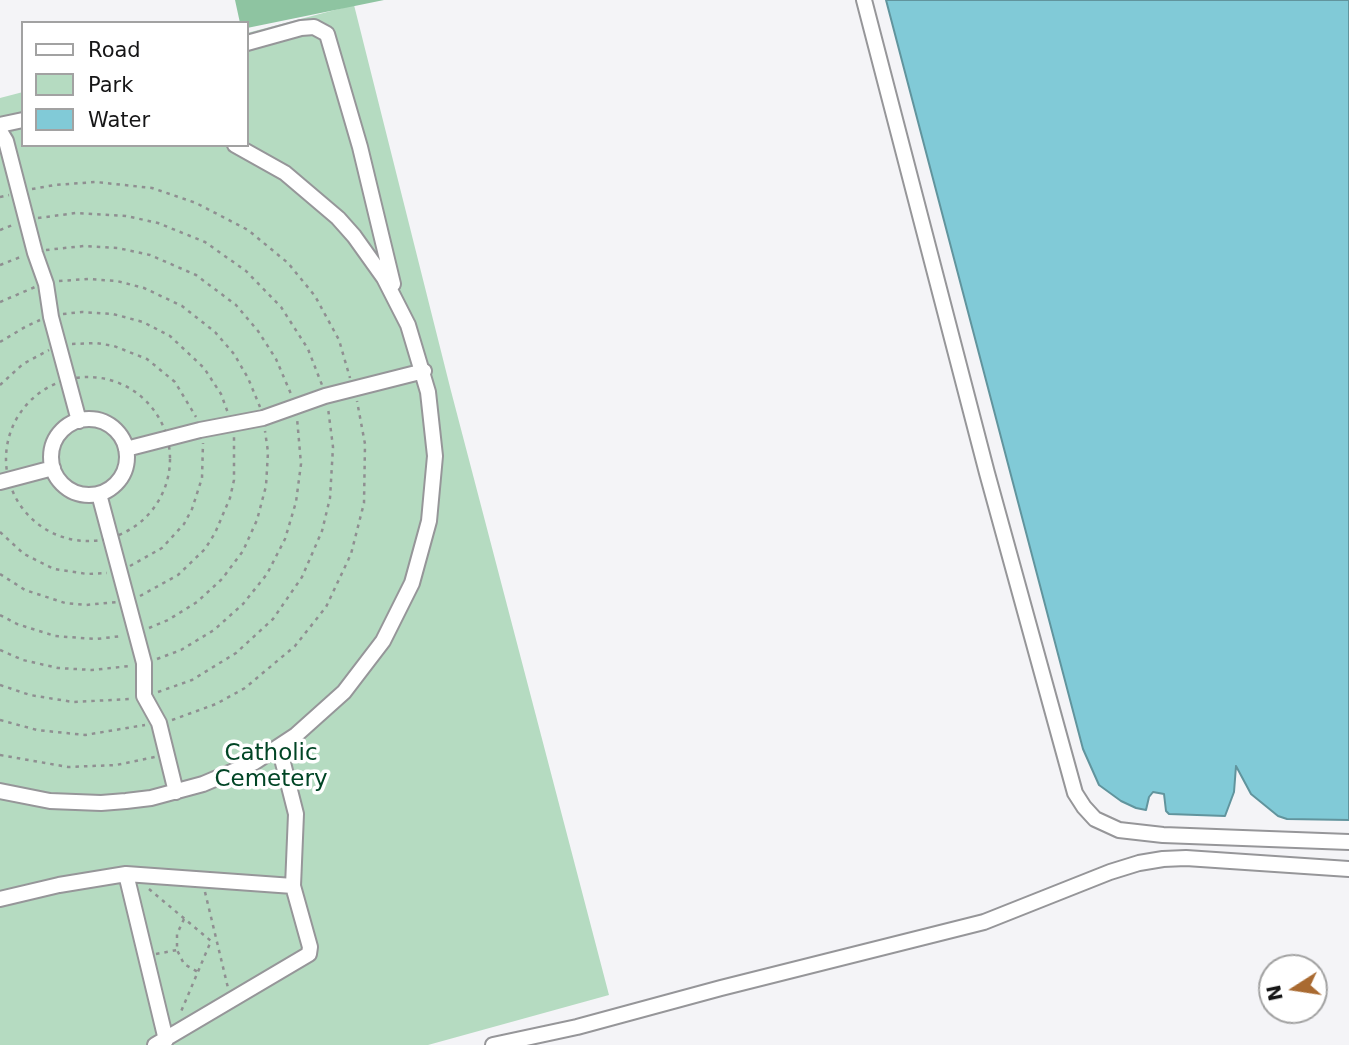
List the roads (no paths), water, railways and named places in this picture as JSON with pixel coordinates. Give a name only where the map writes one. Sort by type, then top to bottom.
[{"type":"lane","points":[[864,0],[1075,793],[1095,819],[1119,830],[1163,835],[1349,842]]},
{"type":"lane","points":[[0,791],[50,801],[126,801],[176,792],[229,774],[279,747],[329,707],[358,676],[383,640],[412,583],[427,531],[434,478],[432,413],[424,371],[398,303],[339,69],[327,34],[314,27],[248,43]]},
{"type":"lane","points":[[0,125],[21,120]]},
{"type":"lane","points":[[0,131],[6,141],[35,253],[46,284],[51,317],[79,421]]},
{"type":"lane","points":[[239,147],[303,187],[338,219],[368,254],[398,303]]},
{"type":"lane","points":[[368,254],[385,254]]},
{"type":"lane","points":[[126,449],[263,418],[325,396],[424,371]]},
{"type":"lane","points":[[92,419],[105,423],[121,436],[126,449],[127,463],[121,477],[112,488],[99,494],[84,495],[71,490],[60,481],[53,468],[51,453],[56,439],[66,428],[79,421],[92,419]]},
{"type":"lane","points":[[4,481],[53,468]]},
{"type":"lane","points":[[99,494],[144,663],[144,696],[159,723],[176,792]]},
{"type":"lane","points":[[129,874],[164,1041],[309,954],[310,947],[293,886],[296,814],[279,747]]},
{"type":"lane","points":[[493,1045],[577,1027],[984,922],[1139,863],[1186,858],[1349,869]]},
{"type":"lane","points":[[0,900],[59,885],[129,874],[293,886]]},
{"type":"water","points":[[886,0],[1349,0],[1349,820],[1287,819],[1278,816],[1251,794],[1236,766],[1234,792],[1225,816],[1169,814],[1166,811],[1164,794],[1153,792],[1146,810],[1136,808],[1099,785],[1083,749]]},
{"type":"park label","name":"Catholic Cemetery","points":[[271,767]]}]
